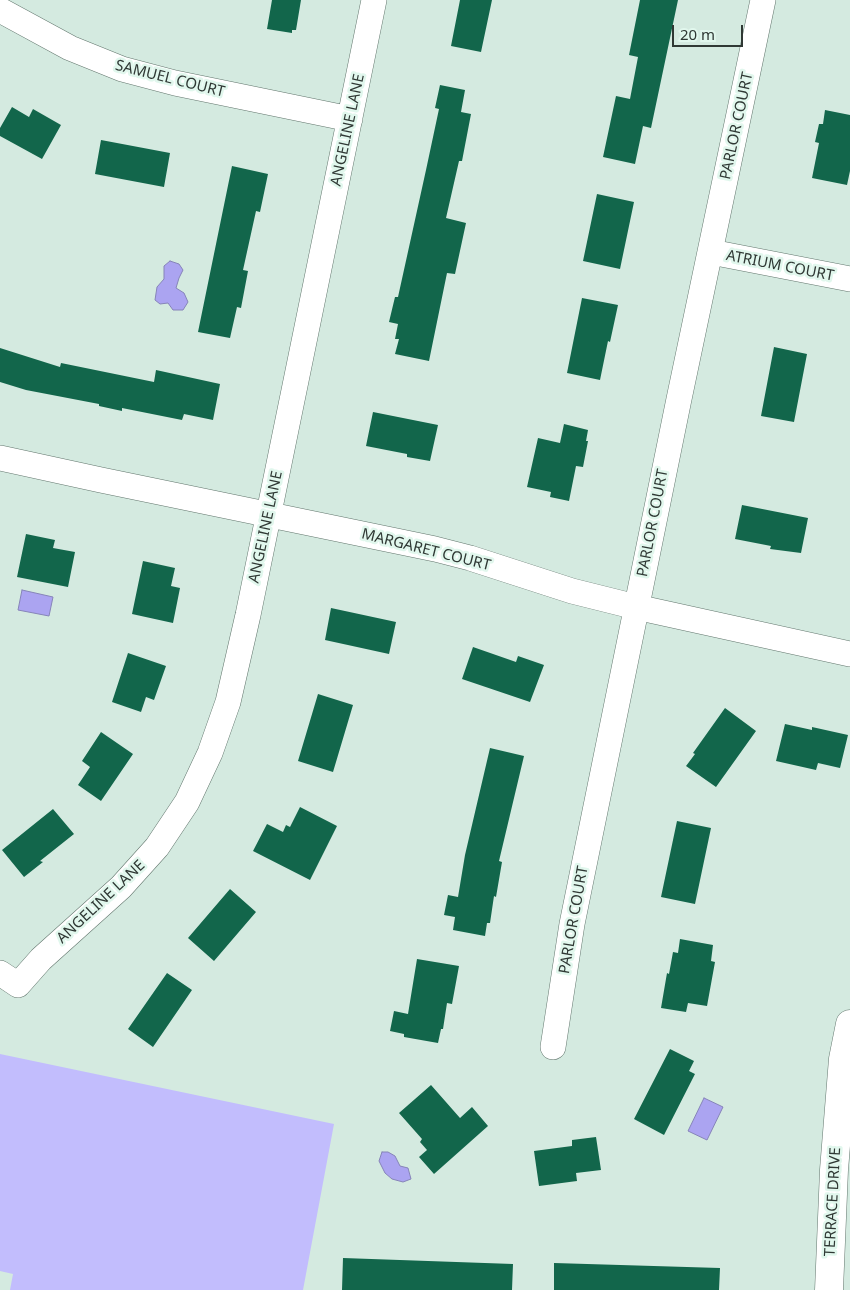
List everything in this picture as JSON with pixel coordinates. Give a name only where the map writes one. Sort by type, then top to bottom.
[{"type":"street","name":"ANGELINE LANE","points":[[9,979],[41,959],[121,888],[146,861],[187,802],[210,753],[228,702],[248,615],[374,0]]},
{"type":"street","name":"PARLOR COURT","points":[[553,1047],[572,924],[678,399],[711,252],[763,0]]},
{"type":"street","name":"SAMUEL COURT","points":[[0,10],[70,48],[122,69],[175,83],[350,119]]},
{"type":"street","name":"ATRIUM COURT","points":[[711,252],[850,280]]},
{"type":"street","name":"MARGARET COURT","points":[[0,458],[452,554],[572,591],[850,654]]},
{"type":"street","name":"TERRACE DRIVE","points":[[829,1290],[834,1170],[844,1059],[850,1024]]},
{"type":"shaded area","points":[[170,261],[179,264],[183,270],[176,288],[184,293],[188,302],[183,310],[173,310],[168,303],[160,304],[155,300],[157,287],[164,279],[164,266]]},
{"type":"shaded area","points":[[22,590],[53,597],[49,616],[18,610]]},
{"type":"shaded area","points":[[0,1054],[334,1124],[303,1290],[10,1290],[13,1274],[0,1271]]},
{"type":"shaded area","points":[[704,1098],[723,1107],[707,1140],[688,1131]]},
{"type":"shaded area","points":[[382,1152],[388,1152],[395,1156],[400,1166],[408,1168],[411,1179],[403,1182],[392,1179],[385,1173],[379,1161]]},
{"type":"building","points":[[272,0],[301,0],[296,30],[292,30],[292,33],[267,29]]},
{"type":"building","points":[[460,0],[492,0],[481,52],[451,46]]},
{"type":"building","points":[[640,0],[678,0],[651,128],[643,126],[635,164],[603,157],[616,96],[630,99],[638,57],[629,55]]},
{"type":"building","points":[[440,85],[465,90],[461,112],[471,114],[462,161],[459,161],[446,218],[466,223],[455,274],[447,273],[429,361],[395,354],[399,339],[395,339],[398,324],[389,322],[395,297],[398,297],[426,170],[439,109],[435,108]]},
{"type":"building","points":[[12,107],[29,117],[33,109],[61,125],[42,159],[0,136],[0,128]]},
{"type":"building","points":[[825,110],[850,115],[850,171],[847,185],[812,178],[819,143],[815,142],[819,124],[823,124]]},
{"type":"building","points":[[101,140],[170,153],[164,187],[95,174]]},
{"type":"building","points":[[232,166],[268,174],[260,212],[256,211],[243,270],[248,271],[241,308],[237,307],[230,338],[198,332]]},
{"type":"building","points":[[597,194],[634,202],[620,269],[583,261]]},
{"type":"building","points":[[582,298],[618,305],[600,380],[567,373]]},
{"type":"building","points":[[774,347],[807,354],[794,422],[761,416]]},
{"type":"building","points":[[0,348],[60,367],[61,363],[154,382],[156,370],[220,384],[213,420],[184,414],[182,420],[122,408],[122,411],[99,406],[99,404],[26,390],[0,382]]},
{"type":"building","points":[[373,412],[438,425],[430,461],[407,457],[407,454],[366,446]]},
{"type":"building","points":[[564,424],[588,430],[583,467],[576,466],[569,501],[550,497],[551,492],[527,487],[538,438],[560,443]]},
{"type":"building","points":[[742,505],[808,518],[801,553],[770,549],[771,546],[735,539]]},
{"type":"building","points":[[26,534],[55,540],[53,548],[75,552],[68,587],[17,577]]},
{"type":"building","points":[[143,561],[175,568],[171,586],[180,588],[173,623],[132,614]]},
{"type":"building","points":[[331,608],[396,622],[389,654],[325,640]]},
{"type":"building","points":[[473,647],[516,662],[518,656],[544,665],[530,702],[462,679]]},
{"type":"building","points":[[128,653],[166,666],[154,700],[146,697],[141,712],[112,702]]},
{"type":"building","points":[[318,694],[353,705],[333,772],[298,761]]},
{"type":"building","points":[[725,708],[756,731],[716,787],[686,766]]},
{"type":"building","points":[[785,724],[812,730],[812,727],[848,735],[840,768],[818,763],[816,770],[776,761]]},
{"type":"building","points":[[101,732],[133,754],[101,801],[78,785],[90,767],[82,761]]},
{"type":"building","points":[[490,748],[524,756],[499,861],[502,862],[496,897],[494,896],[490,923],[487,923],[485,936],[453,930],[455,917],[444,915],[448,895],[458,897],[465,855]]},
{"type":"building","points":[[300,807],[337,826],[310,880],[253,851],[267,824],[283,832],[286,825],[290,827]]},
{"type":"building","points":[[53,809],[74,834],[40,861],[43,862],[24,877],[2,850]]},
{"type":"building","points":[[677,821],[711,828],[695,904],[661,897]]},
{"type":"building","points":[[230,889],[256,912],[214,961],[188,938]]},
{"type":"building","points":[[680,939],[713,945],[711,961],[715,962],[707,1006],[688,1003],[686,1012],[661,1008],[667,973],[669,974],[673,952],[678,953]]},
{"type":"building","points":[[417,959],[459,966],[452,1004],[447,1003],[443,1029],[441,1029],[438,1043],[404,1037],[404,1034],[390,1031],[394,1011],[408,1014]]},
{"type":"building","points":[[167,973],[192,990],[153,1047],[128,1029]]},
{"type":"building","points":[[670,1049],[694,1061],[689,1071],[695,1074],[664,1135],[634,1119]]},
{"type":"building","points":[[431,1085],[460,1118],[472,1107],[488,1126],[434,1174],[419,1157],[427,1150],[420,1142],[422,1139],[399,1113]]},
{"type":"building","points":[[596,1137],[601,1170],[576,1173],[577,1181],[539,1186],[534,1151],[572,1146],[572,1140]]},
{"type":"building","points":[[343,1258],[513,1264],[512,1290],[342,1290]]},
{"type":"building","points":[[554,1263],[720,1268],[719,1290],[554,1290]]}]
